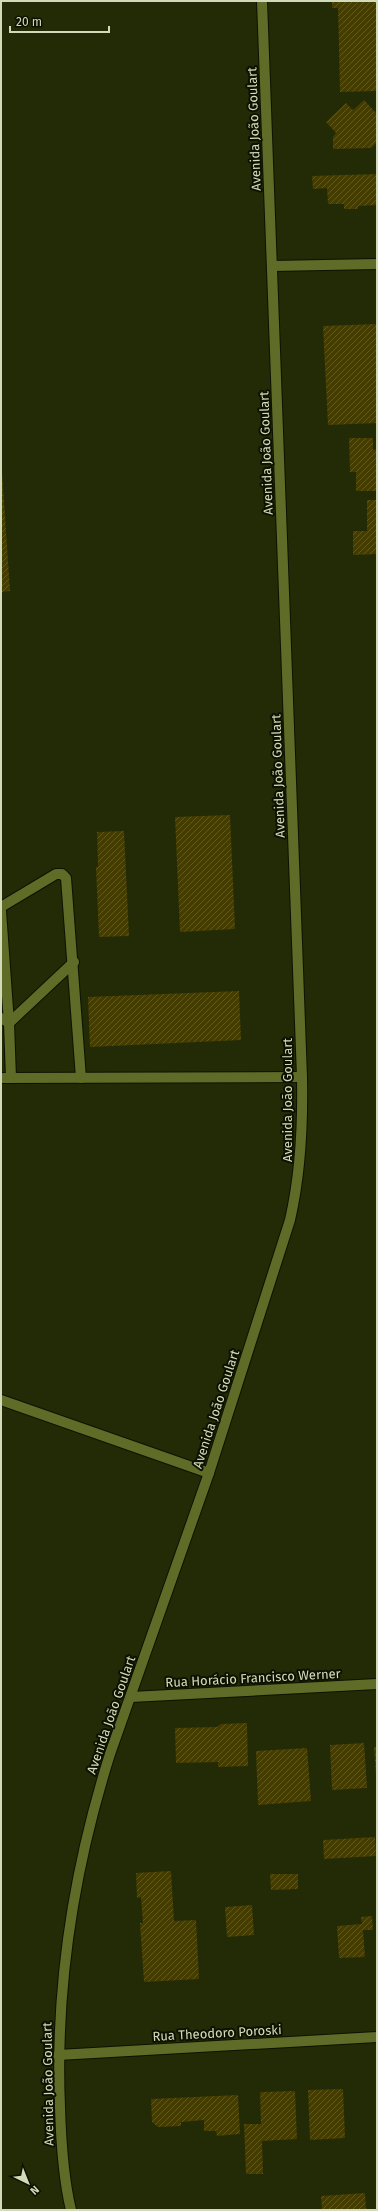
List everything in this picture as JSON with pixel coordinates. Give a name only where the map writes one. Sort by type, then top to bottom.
[{"type":"main road","name":"Avenida João Goulart","points":[[71,2210],[66,2192],[61,2131],[58,2055],[66,1950],[77,1880],[95,1800],[209,1473],[290,1220],[298,1185],[302,1151],[302,1077],[262,1]]},
{"type":"main road","points":[[272,266],[377,264]]},
{"type":"main road","points":[[1,907],[56,874],[62,874],[66,878],[74,962],[81,1078]]},
{"type":"main road","points":[[1,911],[6,1078],[302,1077]]},
{"type":"main road","points":[[5,1020],[74,962]]},
{"type":"main road","points":[[1,1400],[209,1473]]},
{"type":"main road","name":"Rua Horácio Francisco Werner","points":[[131,1697],[377,1684]]},
{"type":"main road","name":"Rua Theodoro Poroski","points":[[58,2055],[377,2037]]},
{"type":"building","points":[[332,1],[377,1],[377,91],[340,92],[338,8],[332,8]]},
{"type":"building","points":[[364,100],[377,114],[377,142],[371,148],[333,149],[333,137],[336,133],[326,122],[346,103],[353,110]]},
{"type":"building","points":[[377,174],[377,205],[358,206],[358,209],[344,209],[344,204],[328,204],[327,188],[313,189],[312,176]]},
{"type":"building","points":[[377,324],[377,423],[328,425],[323,326]]},
{"type":"building","points":[[349,438],[373,438],[373,450],[377,449],[377,491],[356,491],[356,472],[350,472]]},
{"type":"building","points":[[1,457],[10,591],[1,592]]},
{"type":"building","points":[[367,500],[377,500],[377,554],[353,555],[353,531],[367,531]]},
{"type":"building","points":[[230,815],[235,929],[180,932],[175,817]]},
{"type":"building","points":[[124,831],[129,936],[99,937],[96,867],[98,867],[97,832]]},
{"type":"building","points":[[239,991],[241,1040],[90,1047],[88,997]]},
{"type":"building","points":[[247,1723],[248,1766],[218,1767],[218,1762],[176,1763],[175,1728],[217,1727],[221,1724]]},
{"type":"building","points":[[364,1743],[367,1788],[332,1790],[330,1745]]},
{"type":"building","points":[[374,1747],[377,1747],[377,1776],[376,1776]]},
{"type":"building","points":[[307,1748],[311,1801],[258,1805],[256,1751]]},
{"type":"building","points":[[375,1837],[376,1856],[324,1859],[323,1840]]},
{"type":"building","points":[[171,1871],[174,1921],[196,1920],[199,1979],[144,1982],[140,1923],[143,1923],[141,1897],[137,1898],[136,1873]]},
{"type":"building","points":[[270,1874],[298,1874],[298,1889],[271,1890]]},
{"type":"building","points":[[252,1905],[254,1935],[227,1937],[225,1907]]},
{"type":"building","points":[[372,1916],[373,1930],[363,1930],[365,1957],[339,1958],[337,1926],[362,1924],[361,1917]]},
{"type":"building","points":[[343,2089],[345,2138],[310,2140],[308,2090]]},
{"type":"building","points":[[295,2091],[297,2139],[262,2141],[263,2174],[246,2174],[244,2124],[261,2124],[260,2092]]},
{"type":"building","points":[[238,2095],[240,2134],[217,2136],[216,2131],[204,2131],[204,2120],[181,2122],[181,2126],[158,2127],[152,2122],[151,2099]]},
{"type":"building","points":[[365,2193],[366,2210],[322,2210],[321,2196]]}]
